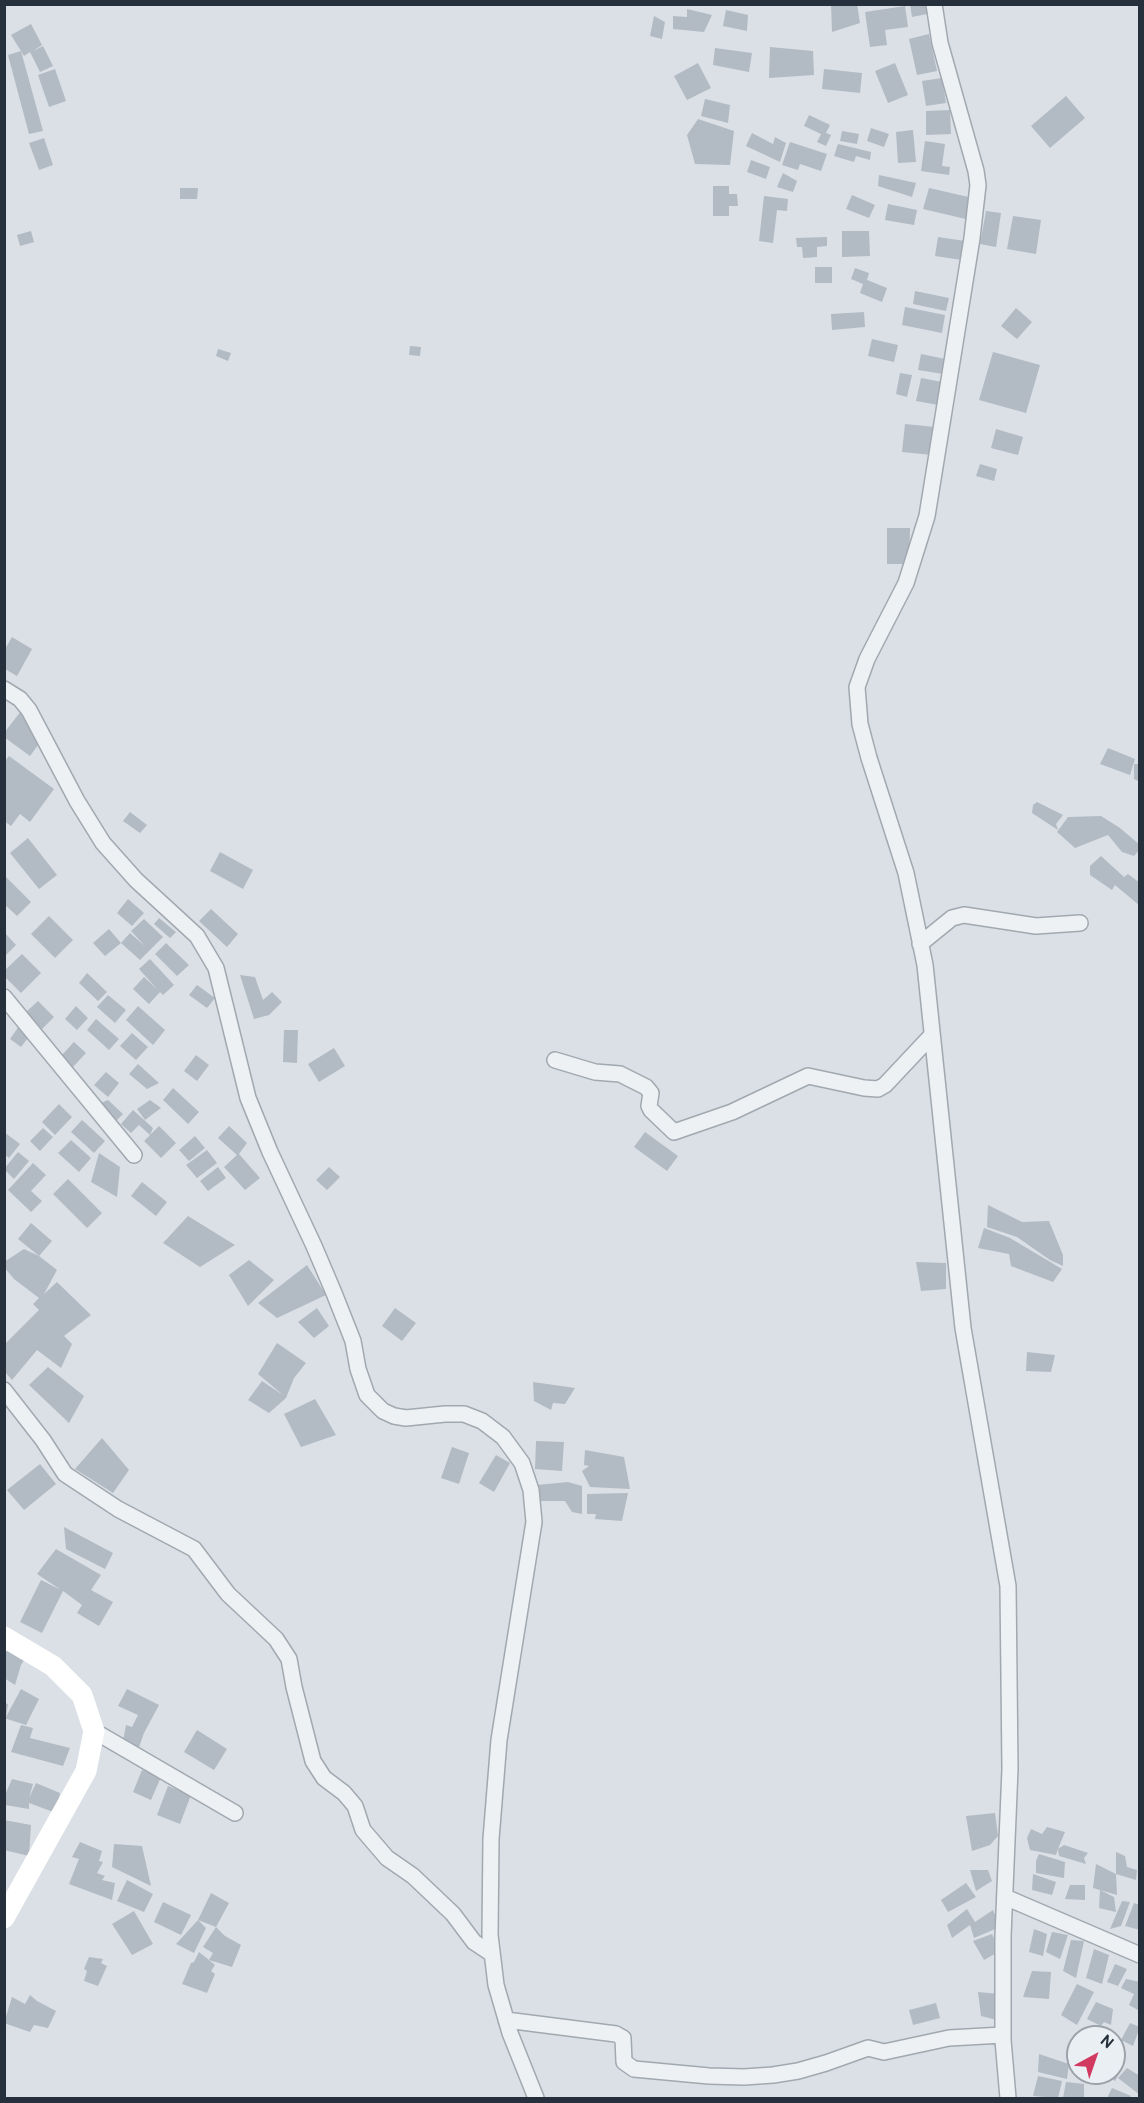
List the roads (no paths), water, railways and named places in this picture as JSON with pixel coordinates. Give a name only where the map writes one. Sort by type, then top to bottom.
[{"type":"street","points":[[934,4],[940,43],[976,171],[978,184],[972,238],[927,516],[906,583],[867,659],[857,687],[860,723],[868,758],[906,873],[924,965],[963,1328],[1008,1586],[1010,1769],[1003,2035],[1008,2098]]},
{"type":"street","points":[[4,689],[20,699],[30,710],[77,801],[103,843],[136,880],[196,936],[216,968],[248,1098],[334,1293],[353,1341],[358,1369],[367,1395],[383,1411],[394,1416],[406,1418],[464,1414],[482,1421],[503,1437],[522,1463],[531,1490],[534,1522],[499,1740],[491,1839],[490,1935],[496,1986],[506,2020],[536,2098]]},
{"type":"street","points":[[920,944],[952,918],[964,915],[1036,927],[1080,923]]},
{"type":"street","points":[[4,997],[134,1155]]},
{"type":"street","points":[[555,1060],[594,1072],[616,1073],[646,1087],[651,1093],[649,1106],[651,1110],[671,1132],[674,1132],[732,1112],[808,1076],[878,1089],[932,1035]]},
{"type":"street","points":[[4,1390],[43,1440],[65,1474],[118,1509],[194,1549],[228,1594],[276,1639],[289,1659],[313,1761],[324,1778],[344,1793],[355,1806],[363,1830],[387,1858],[413,1876],[453,1914],[474,1942],[492,1954]]},
{"type":"street","points":[[4,1637],[53,1666],[82,1695],[94,1731],[86,1772],[4,1918]]},
{"type":"street","points":[[94,1731],[235,1813]]},
{"type":"street","points":[[1005,1897],[1140,1955]]},
{"type":"street","points":[[506,2020],[616,2034],[623,2038],[624,2062],[634,2068],[744,2077],[798,2071],[868,2048],[884,2052],[949,2038],[1003,2035]]}]
